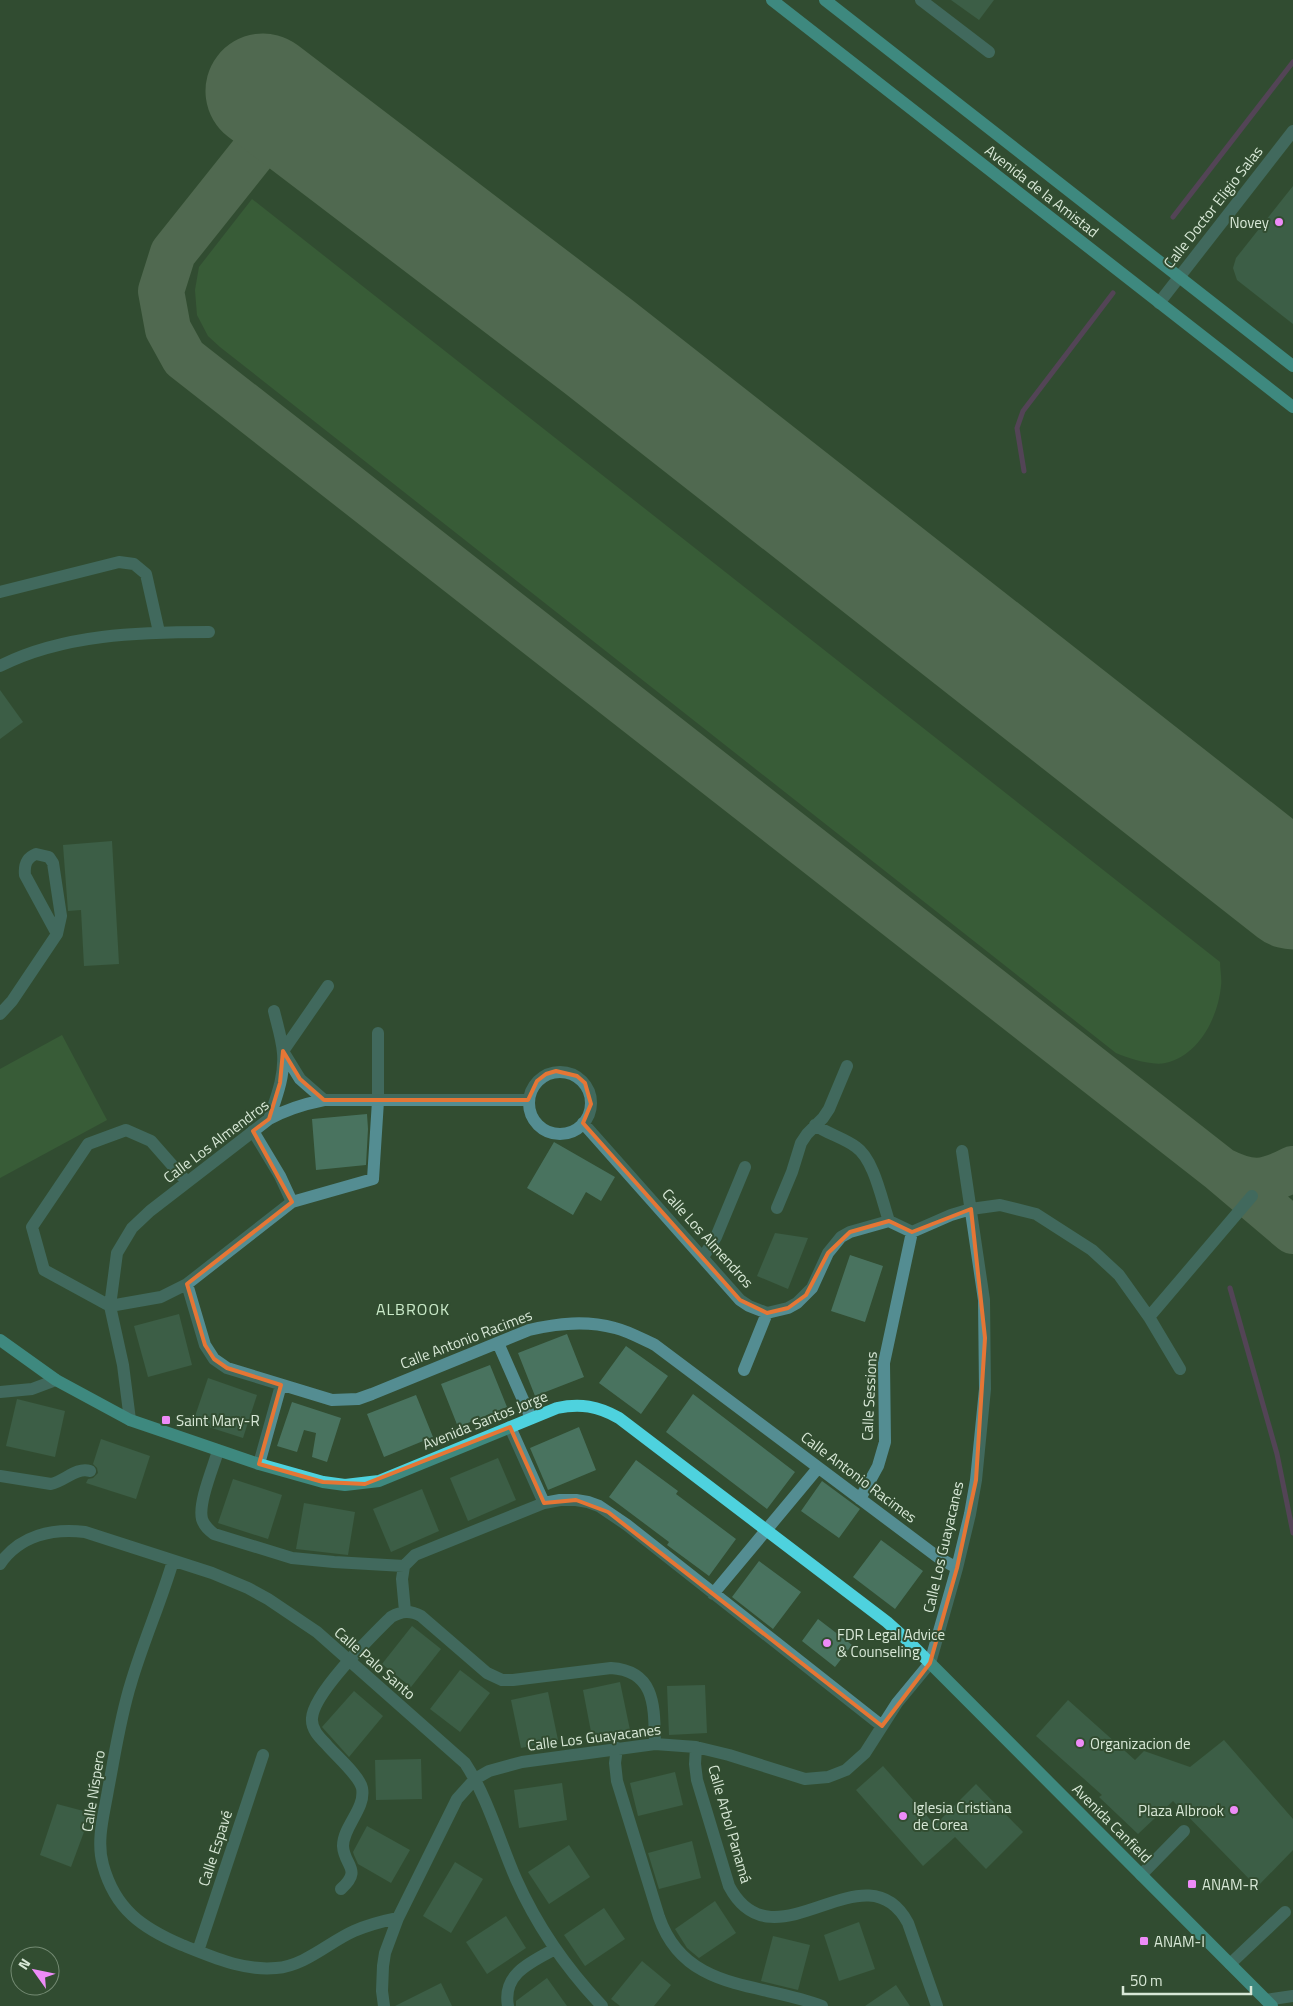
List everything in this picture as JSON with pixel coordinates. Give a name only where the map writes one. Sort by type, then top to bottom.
[{"type":"main road","name":"Avenida de la Amistad","points":[[772,0],[1293,407]]},
{"type":"main road","name":"Avenida de la Amistad","points":[[825,0],[1293,366]]},
{"type":"main road","name":"Avenida Santos Jorge","points":[[0,1340],[56,1380],[130,1420],[259,1464],[323,1482],[345,1485],[365,1484],[399,1474],[556,1408],[572,1405],[591,1406],[607,1411],[619,1418],[887,1622],[930,1663]]},
{"type":"main road","name":"Avenida Canfield","points":[[930,1663],[1269,2003]]},
{"type":"street","points":[[921,0],[989,52]]},
{"type":"street","name":"Calle Doctor Eligio Salas","points":[[1159,303],[1293,131]]},
{"type":"street","points":[[3,587],[119,562],[134,564],[146,574],[159,632]]},
{"type":"street","points":[[0,666],[39,651],[85,639],[159,632],[209,632]]},
{"type":"street","points":[[0,1014],[12,1001],[57,934],[61,916],[53,863],[44,855],[36,854],[26,862],[24,868],[25,875],[57,934]]},
{"type":"street","points":[[283,1051],[328,986]]},
{"type":"street","points":[[269,1119],[280,1083],[283,1051],[274,1011]]},
{"type":"street","points":[[187,1182],[151,1141],[126,1130],[88,1144],[32,1227],[44,1270],[110,1306],[161,1297],[187,1284],[292,1202],[373,1179],[378,1101],[378,1033]]},
{"type":"street","points":[[283,1051],[300,1079],[324,1100]]},
{"type":"street","points":[[777,1208],[792,1172],[801,1143],[829,1109],[847,1066]]},
{"type":"street","points":[[556,1071],[567,1072],[577,1076],[587,1088],[591,1104],[589,1114],[583,1123],[576,1130],[566,1133],[547,1132],[539,1126],[529,1110],[528,1100],[531,1090],[537,1081],[546,1074],[556,1071]]},
{"type":"street","name":"Calle Los Almendros","points":[[130,1420],[123,1365],[110,1306],[117,1253],[132,1228],[150,1211],[269,1119],[304,1104],[324,1100],[528,1100]]},
{"type":"street","name":"Calle Los Almendros","points":[[583,1123],[740,1300],[749,1306],[767,1313]]},
{"type":"street","points":[[815,1125],[828,1134],[854,1145],[865,1154],[889,1221]]},
{"type":"street","points":[[254,1131],[280,1176],[292,1202]]},
{"type":"street","name":"Calle Los Guayacanes","points":[[398,1918],[457,1799],[475,1779],[503,1766],[655,1744],[696,1747],[729,1755],[793,1777],[818,1779],[838,1774],[854,1764],[865,1753],[882,1726],[930,1663],[957,1568],[976,1480],[985,1389],[984,1300],[962,1151]]},
{"type":"street","points":[[703,1257],[716,1237],[745,1167]]},
{"type":"street","points":[[1149,1317],[1252,1196]]},
{"type":"street","points":[[744,1370],[767,1313],[788,1308],[806,1295],[818,1279],[828,1253],[841,1237],[858,1229],[889,1221],[912,1232],[950,1215],[971,1209],[1000,1205],[1036,1214],[1092,1250],[1119,1274],[1149,1317],[1180,1369]]},
{"type":"street","name":"Calle Sessions","points":[[860,1499],[878,1466],[885,1442],[884,1363],[912,1232]]},
{"type":"street","name":"Calle Antonio Racimes","points":[[187,1284],[205,1345],[214,1358],[226,1368],[332,1400],[358,1399],[529,1330],[556,1324],[587,1323],[616,1328],[655,1345],[939,1558],[957,1568]]},
{"type":"street","points":[[498,1343],[531,1418]]},
{"type":"street","points":[[0,1392],[32,1389],[56,1380]]},
{"type":"street","points":[[259,1464],[282,1385]]},
{"type":"street","points":[[510,1427],[544,1504]]},
{"type":"street","points":[[218,1451],[201,1512],[204,1525],[214,1534],[292,1558],[404,1566]]},
{"type":"street","points":[[713,1594],[818,1468]]},
{"type":"street","points":[[0,1476],[51,1484],[60,1482],[78,1470],[90,1471]]},
{"type":"street","points":[[405,1611],[402,1579],[404,1566],[415,1555],[544,1504],[576,1500],[599,1506],[627,1525],[882,1726]]},
{"type":"street","name":"Calle Palo Santo","points":[[0,1564],[12,1551],[36,1536],[51,1531],[68,1530],[93,1534],[228,1579],[268,1599],[306,1624],[465,1763],[475,1779],[523,1893],[555,1949],[583,1986],[602,2006]]},
{"type":"street","name":"Calle Níspero","points":[[173,1561],[131,1682],[121,1719],[102,1829],[101,1852],[111,1887],[130,1914],[152,1932],[232,1965],[251,1969],[279,1968],[309,1957],[354,1931],[382,1921],[398,1918]]},
{"type":"street","points":[[341,1889],[348,1883],[352,1873],[352,1867],[344,1850],[343,1839],[360,1802],[362,1788],[356,1776],[317,1736],[312,1725],[312,1717],[318,1703],[348,1660],[391,1617],[405,1611],[414,1612],[486,1672],[502,1680],[611,1668],[626,1669],[644,1683],[654,1704],[655,1744]]},
{"type":"street","name":"Calle Arbol Panamá","points":[[696,1747],[695,1764],[697,1780],[729,1886],[738,1899],[753,1912],[774,1918],[794,1915],[855,1896],[868,1894],[888,1899],[902,1912],[908,1923],[937,2006]]},
{"type":"street","points":[[617,1748],[617,1782],[661,1923],[680,1952],[697,1967],[715,1977],[822,2006]]},
{"type":"street","name":"Calle Espavé","points":[[198,1951],[263,1755]]},
{"type":"street","points":[[1141,1875],[1184,1831]]},
{"type":"street","points":[[1230,1964],[1285,1912]]},
{"type":"street","points":[[384,2006],[382,1966],[398,1918]]},
{"type":"street","points":[[508,2006],[507,1990],[512,1978],[555,1949]]},
{"type":"street","points":[[1269,2003],[1293,1996]]},
{"type":"highlighted area","points":[[283,1051],[300,1079],[324,1100],[528,1100],[537,1081],[546,1074],[556,1071],[577,1076],[585,1083],[591,1104],[583,1123],[740,1300],[767,1313],[788,1308],[806,1295],[828,1253],[850,1232],[889,1221],[912,1232],[971,1209],[985,1338],[976,1480],[957,1568],[930,1663],[882,1726],[608,1512],[576,1500],[544,1503],[510,1427],[365,1484],[323,1482],[259,1464],[281,1385],[227,1368],[214,1359],[205,1345],[187,1284],[292,1202],[253,1131],[269,1119],[280,1083]]},
{"type":"green space","points":[[252,199],[1220,962],[1221,986],[1216,1010],[1205,1034],[1197,1044],[1177,1059],[1160,1064],[1140,1061],[1116,1053],[220,347],[208,336],[197,315],[195,290],[199,267]]},
{"type":"green space","points":[[62,1035],[107,1120],[0,1178],[0,1069]]},
{"type":"building","points":[[951,0],[994,0],[979,20]]},
{"type":"building","name":"Novey","points":[[1293,186],[1293,324],[1237,280],[1233,268],[1236,258]]},
{"type":"building","points":[[0,690],[23,722],[0,739]]},
{"type":"building","points":[[112,841],[119,964],[84,966],[81,910],[68,911],[63,845]]},
{"type":"building","points":[[367,1114],[366,1165],[316,1170],[312,1119]]},
{"type":"building","points":[[554,1142],[615,1177],[601,1201],[586,1192],[573,1215],[527,1188]]},
{"type":"building","points":[[775,1233],[808,1238],[788,1289],[757,1276]]},
{"type":"building","points":[[850,1255],[883,1266],[865,1322],[831,1311]]},
{"type":"building","points":[[179,1314],[192,1365],[148,1377],[134,1326]]},
{"type":"building","points":[[567,1334],[584,1377],[535,1396],[518,1353]]},
{"type":"building","points":[[626,1346],[668,1376],[641,1414],[599,1383]]},
{"type":"building","points":[[490,1365],[507,1407],[458,1427],[441,1384]]},
{"type":"building","points":[[208,1378],[257,1395],[243,1438],[193,1422]]},
{"type":"building","points":[[693,1394],[795,1472],[767,1509],[666,1432]]},
{"type":"building","points":[[416,1395],[433,1437],[384,1457],[367,1414]]},
{"type":"building","points":[[17,1399],[65,1411],[55,1457],[6,1446]]},
{"type":"building","points":[[292,1402],[341,1418],[327,1462],[312,1457],[316,1433],[304,1430],[297,1452],[277,1446]]},
{"type":"building","points":[[579,1427],[596,1470],[548,1490],[530,1448]]},
{"type":"building","points":[[101,1439],[150,1456],[136,1499],[86,1483],[88,1479],[93,1478],[98,1473],[97,1468],[93,1464]]},
{"type":"building","points":[[498,1458],[516,1500],[468,1521],[450,1478]]},
{"type":"building","points":[[636,1460],[678,1491],[676,1494],[736,1539],[709,1576],[667,1545],[669,1542],[609,1497]]},
{"type":"building","points":[[233,1479],[282,1495],[268,1539],[218,1523]]},
{"type":"building","points":[[822,1481],[860,1509],[839,1538],[801,1511]]},
{"type":"building","points":[[422,1489],[439,1531],[391,1552],[373,1509]]},
{"type":"building","points":[[304,1503],[355,1512],[348,1555],[296,1549]]},
{"type":"building","points":[[881,1540],[923,1571],[895,1609],[853,1577]]},
{"type":"building","points":[[759,1561],[801,1592],[773,1629],[732,1597]]},
{"type":"building","name":"FDR Legal Advice & Counseling","points":[[818,1619],[852,1645],[835,1667],[802,1641]]},
{"type":"building","points":[[412,1626],[441,1649],[411,1687],[382,1664]]},
{"type":"building","points":[[460,1670],[490,1693],[460,1732],[430,1709]]},
{"type":"building","points":[[620,1682],[630,1730],[592,1737],[583,1690]]},
{"type":"building","points":[[705,1685],[707,1733],[669,1735],[667,1686]]},
{"type":"building","points":[[354,1691],[383,1716],[349,1757],[322,1727]]},
{"type":"building","points":[[548,1692],[558,1740],[521,1748],[511,1700]]},
{"type":"building","name":"Plaza Albrook","points":[[1068,1700],[1135,1760],[1144,1751],[1190,1767],[1224,1740],[1293,1819],[1293,1850],[1257,1887],[1173,1801],[1138,1834],[1099,1797],[1102,1795],[1036,1736]]},
{"type":"building","points":[[421,1759],[422,1799],[376,1800],[375,1760]]},
{"type":"building","points":[[883,1766],[935,1825],[976,1784],[1023,1832],[986,1869],[955,1837],[923,1866],[856,1790]]},
{"type":"building","points":[[675,1772],[683,1805],[638,1816],[630,1783]]},
{"type":"building","points":[[562,1783],[567,1820],[519,1828],[514,1790]]},
{"type":"building","points":[[57,1804],[91,1813],[71,1867],[40,1855]]},
{"type":"building","points":[[367,1826],[410,1850],[391,1883],[358,1864],[354,1855],[353,1852]]},
{"type":"building","points":[[692,1841],[701,1878],[659,1889],[648,1853]]},
{"type":"building","points":[[569,1845],[590,1877],[549,1904],[528,1872]]},
{"type":"building","points":[[455,1862],[483,1879],[451,1933],[423,1916]]},
{"type":"building","points":[[715,1901],[736,1933],[699,1958],[687,1948],[675,1929]]},
{"type":"building","points":[[604,1908],[625,1939],[585,1966],[564,1935]]},
{"type":"building","points":[[506,1916],[526,1948],[487,1974],[466,1942]]},
{"type":"building","points":[[859,1922],[875,1969],[839,1981],[824,1935]]},
{"type":"building","points":[[773,1936],[810,1945],[798,1990],[761,1981]]},
{"type":"building","points":[[642,1961],[671,1985],[654,2006],[620,2006],[611,1999]]},
{"type":"building","points":[[547,1978],[567,2006],[516,2006],[516,2001]]},
{"type":"building","points":[[441,1983],[452,2006],[395,2006]]},
{"type":"building","points":[[896,1985],[910,2006],[865,2006]]},
{"type":"waterway","points":[[1173,217],[1293,62]]},
{"type":"waterway","points":[[1024,471],[1017,428],[1023,411],[1113,293]]},
{"type":"waterway","points":[[1230,1288],[1277,1454],[1293,1533]]},
{"type":"taxiway","points":[[287,110],[173,253],[161,291],[168,329],[184,358],[1221,1170],[1293,1231]]},
{"type":"taxiway","points":[[1221,1170],[1241,1178],[1257,1181],[1274,1178],[1293,1169]]},
{"type":"runway","points":[[263,91],[599,347],[1293,892]]},
{"type":"place","name":"Novey","points":[[1279,222]]},
{"type":"place","name":"Saint Mary-R","points":[[166,1420]]},
{"type":"place","name":"FDR Legal Advice & Counseling","points":[[827,1643]]},
{"type":"place","name":"Organizacion de","points":[[1080,1743]]},
{"type":"place","name":"Plaza Albrook","points":[[1234,1810]]},
{"type":"place","name":"Iglesia Cristiana de Corea","points":[[903,1816]]},
{"type":"place","name":"ANAM-R","points":[[1192,1884]]},
{"type":"place","name":"ANAM-I","points":[[1144,1941]]},
{"type":"district","name":"ALBROOK","points":[[413,1309]]}]
